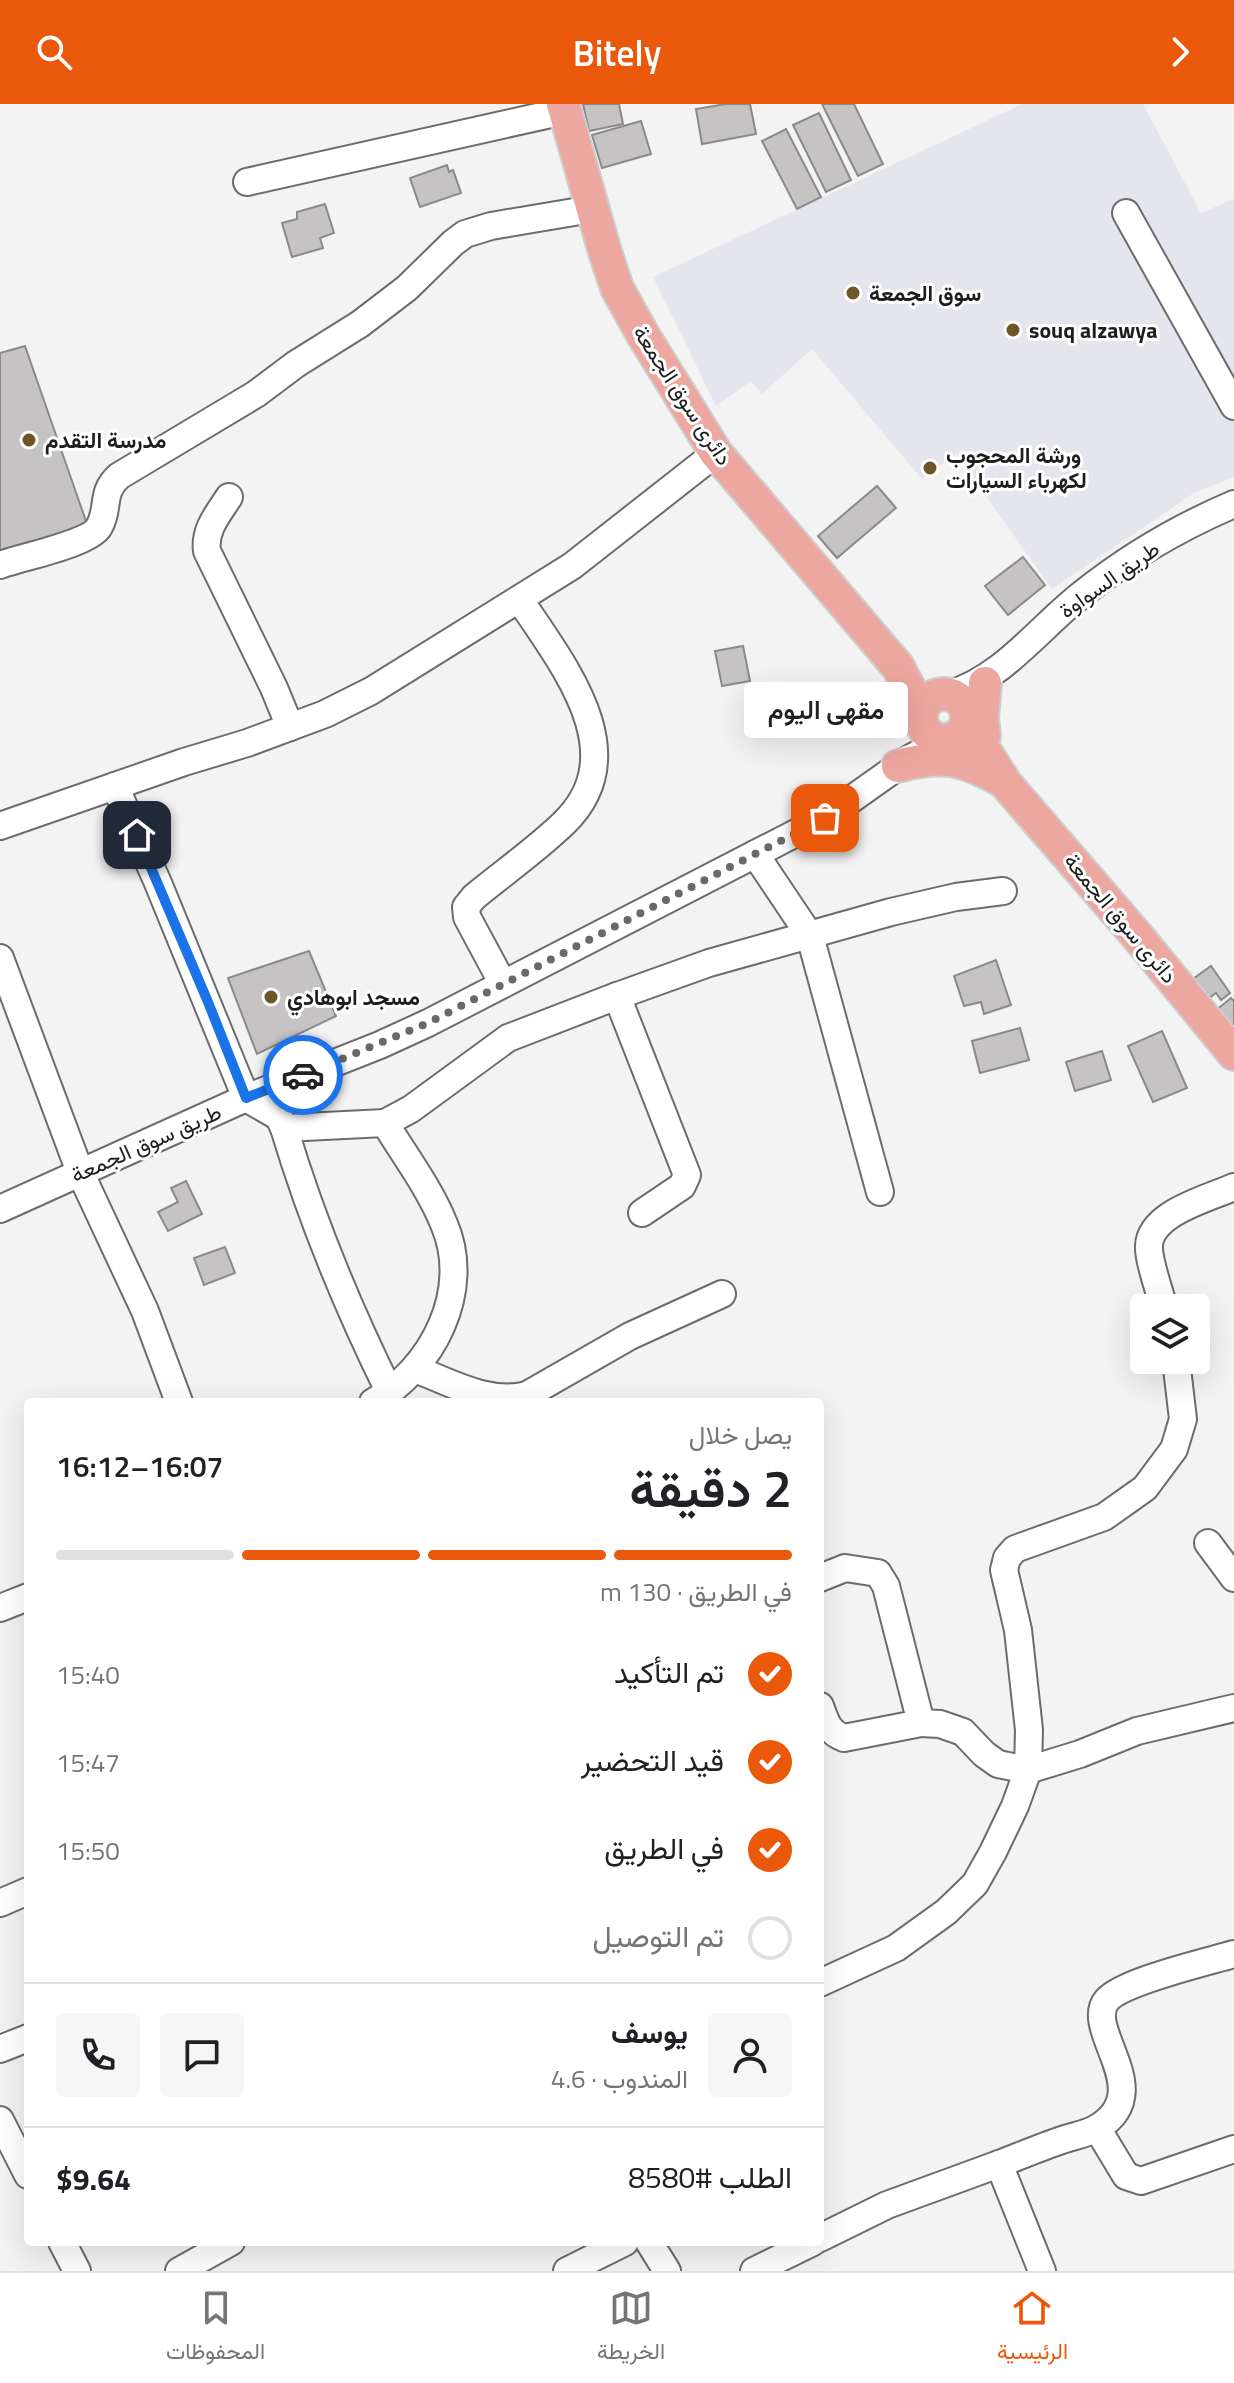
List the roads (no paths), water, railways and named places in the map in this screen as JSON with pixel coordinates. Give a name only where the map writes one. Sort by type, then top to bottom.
[{"type":"main road","name":"دائرى سوق الجمعة","points":[[563,107],[617,288],[662,368],[716,453],[946,719],[999,774],[1234,1054]]},
{"type":"main road","points":[[990,677],[983,729],[999,774]]},
{"type":"main road","points":[[894,769],[918,760],[950,758],[999,774]]},
{"type":"street","points":[[247,182],[563,107]]},
{"type":"street","points":[[0,565],[92,535],[102,520],[108,488],[119,476],[256,394],[296,364],[328,346],[407,288],[465,234],[491,226],[592,209]]},
{"type":"street","points":[[1126,213],[1234,406]]},
{"type":"street","points":[[0,826],[290,727],[371,691],[572,566],[716,453]]},
{"type":"street","points":[[229,497],[213,521],[206,542],[207,551],[290,727]]},
{"type":"street","name":"طريق السواوة","points":[[990,677],[1082,594],[1123,564],[1234,504]]},
{"type":"street","points":[[503,984],[467,917],[466,907],[565,822],[591,781],[594,748],[587,710],[565,667],[520,600]]},
{"type":"street","points":[[894,769],[990,677]]},
{"type":"street","name":"طريق سوق الجمعة","points":[[0,1209],[246,1098],[380,1045],[825,818],[894,769]]},
{"type":"street","points":[[115,786],[170,909],[246,1098],[279,1117],[284,1128],[358,1325],[381,1397],[415,1369],[430,1350],[447,1312],[454,1273],[446,1226],[385,1123]]},
{"type":"street","points":[[755,854],[810,936],[880,1192]]},
{"type":"street","points":[[284,1128],[385,1123],[411,1109],[508,1038],[617,996],[709,963],[943,900],[1003,891]]},
{"type":"street","points":[[0,958],[80,1172],[145,1311],[178,1398]]},
{"type":"street","points":[[617,996],[687,1175],[682,1186],[642,1213]]},
{"type":"street","points":[[1160,1294],[1148,1246],[1154,1229],[1173,1213],[1234,1187]]},
{"type":"street","points":[[415,1369],[491,1397],[527,1395],[630,1336],[722,1294]]},
{"type":"street","points":[[824,1981],[896,1948],[946,1912],[975,1884],[993,1852],[1028,1770],[1029,1730],[1018,1630],[1004,1570],[1007,1558],[1015,1549],[1104,1517],[1145,1488],[1174,1449],[1183,1419],[1178,1374]]},
{"type":"street","points":[[1208,1543],[1234,1578]]},
{"type":"street","points":[[824,1576],[845,1568],[878,1573],[886,1586],[921,1723]]},
{"type":"street","points":[[0,1608],[24,1599]]},
{"type":"street","points":[[824,1717],[834,1735],[844,1738],[921,1723],[940,1724],[963,1732],[998,1764],[1028,1770],[1137,1731],[1234,1708]]},
{"type":"street","points":[[0,1903],[24,1893]]},
{"type":"street","points":[[824,2236],[887,2205],[1097,2128],[1110,2117],[1122,2099],[1122,2082],[1101,2014],[1106,2001],[1136,1984],[1234,1954]]},
{"type":"street","points":[[0,2049],[24,2040]]},
{"type":"street","points":[[0,2120],[24,2167]]},
{"type":"street","points":[[1097,2128],[1126,2176],[1134,2180],[1141,2181],[1234,2149]]},
{"type":"street","points":[[999,2164],[1042,2271]]},
{"type":"street","points":[[64,2246],[77,2271]]},
{"type":"street","points":[[179,2271],[224,2246]]},
{"type":"street","points":[[567,2271],[617,2246]]},
{"type":"street","points":[[651,2246],[667,2271]]},
{"type":"street","points":[[754,2271],[805,2246]]},
{"type":"place","name":"سوق الجمعة","points":[[853,293]]},
{"type":"place","name":"souq alzawya","points":[[1013,330]]},
{"type":"place","name":"مدرسة التقدم","points":[[29,440]]},
{"type":"place","name":"ورشة المحجوب لكهرباء السيارات","points":[[930,468]]},
{"type":"place","name":"مقهى اليوم","points":[[825,818]]},
{"type":"place","name":"مسجد ابوهادي","points":[[271,997]]}]
